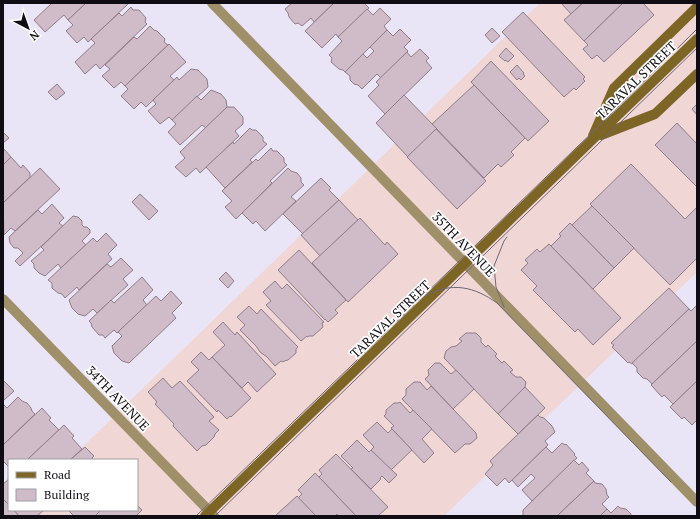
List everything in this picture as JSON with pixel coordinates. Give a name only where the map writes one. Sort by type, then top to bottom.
[{"type":"street","name":"35TH AVENUE","points":[[212,3],[697,502]]},
{"type":"street","name":"TARAVAL STREET","points":[[592,140],[614,88],[697,8]]},
{"type":"street","name":"TARAVAL STREET","points":[[210,514],[697,38]]},
{"type":"street","name":"TARAVAL STREET","points":[[592,140],[612,130],[655,114],[697,74]]},
{"type":"street","name":"34TH AVENUE","points":[[3,298],[210,514]]},
{"type":"shaded area","points":[[540,3],[697,3],[697,272],[444,516],[12,516],[17,511],[138,511],[138,459],[70,459]]},
{"type":"building","points":[[52,3],[86,3],[68,20],[64,15],[45,32],[34,20]]},
{"type":"building","points":[[86,3],[128,4],[88,42],[84,37],[77,43],[66,31],[73,25],[68,20]]},
{"type":"building","points":[[292,3],[334,3],[314,22],[311,18],[302,26],[298,23],[295,24],[285,9]]},
{"type":"building","points":[[334,3],[366,3],[365,4],[369,8],[338,37],[336,34],[322,48],[305,31]]},
{"type":"building","points":[[561,3],[583,3],[571,14]]},
{"type":"building","points":[[583,3],[623,3],[584,41],[564,20]]},
{"type":"building","points":[[623,3],[643,3],[654,15],[604,62],[597,55],[592,59],[583,49],[588,45],[584,41]]},
{"type":"building","points":[[131,7],[133,10],[139,10],[146,18],[145,22],[147,24],[100,69],[96,64],[85,74],[75,62],[95,43],[91,39],[119,13],[122,16]]},
{"type":"building","points":[[380,8],[391,19],[384,26],[387,30],[345,72],[339,69],[331,62],[332,58],[329,55],[342,41],[338,37],[367,9],[373,15]]},
{"type":"building","points":[[523,12],[585,77],[583,79],[585,81],[576,90],[574,88],[564,97],[502,32]]},
{"type":"building","points":[[150,26],[165,39],[164,42],[168,45],[125,86],[121,82],[114,88],[102,76],[110,69],[105,65],[134,37],[137,39]]},
{"type":"building","points":[[492,28],[500,36],[492,43],[485,35]]},
{"type":"building","points":[[400,29],[411,40],[404,47],[408,51],[381,78],[377,74],[362,89],[358,85],[354,84],[350,80],[350,76],[345,72],[363,54],[367,58],[374,51],[370,47],[387,30],[393,36]]},
{"type":"building","points":[[169,44],[186,62],[170,76],[174,80],[146,107],[141,102],[134,109],[121,96],[128,89],[125,86]]},
{"type":"building","points":[[506,48],[514,56],[508,62],[499,56]]},
{"type":"building","points":[[420,49],[429,58],[426,61],[432,68],[385,114],[368,96],[379,85],[376,82],[407,52],[411,57]]},
{"type":"building","points":[[491,61],[549,121],[528,141],[471,82]]},
{"type":"building","points":[[517,65],[525,76],[521,80],[519,78],[517,80],[510,72]]},
{"type":"building","points":[[191,69],[198,70],[207,79],[208,87],[172,120],[169,117],[160,124],[148,111],[156,104],[153,100],[177,77],[179,80]]},
{"type":"building","points":[[57,84],[65,93],[56,100],[48,92]]},
{"type":"building","points":[[474,85],[525,138],[511,152],[514,155],[501,167],[498,164],[484,178],[432,124]]},
{"type":"building","points":[[211,90],[221,94],[226,100],[227,107],[206,128],[202,125],[180,145],[168,132],[176,124],[172,120],[197,96],[201,100]]},
{"type":"building","points":[[404,95],[437,129],[408,157],[376,123]]},
{"type":"building","points":[[697,104],[697,115],[692,109]]},
{"type":"building","points":[[227,107],[234,107],[243,117],[243,124],[235,131],[239,136],[200,173],[196,168],[186,177],[175,167],[185,158],[180,152]]},
{"type":"building","points":[[677,123],[697,144],[697,187],[655,145]]},
{"type":"building","points":[[250,128],[252,130],[256,130],[263,137],[263,141],[267,144],[250,160],[252,162],[225,188],[206,167],[233,142],[234,144]]},
{"type":"building","points":[[436,129],[486,181],[457,209],[407,157]]},
{"type":"building","points":[[3,132],[9,138],[3,143]]},
{"type":"building","points":[[3,148],[11,157],[3,165]]},
{"type":"building","points":[[271,148],[273,151],[277,151],[284,158],[284,162],[287,165],[270,181],[272,183],[236,219],[225,207],[232,201],[222,191],[256,159],[258,161]]},
{"type":"building","points":[[11,157],[21,168],[23,165],[30,173],[30,177],[3,203],[3,165]]},
{"type":"building","points":[[631,164],[685,219],[697,207],[697,258],[670,285],[590,204]]},
{"type":"building","points":[[40,168],[60,189],[15,231],[11,228],[4,235],[3,203]]},
{"type":"building","points":[[288,168],[297,173],[304,185],[291,197],[296,201],[265,231],[256,221],[253,224],[242,213]]},
{"type":"building","points":[[321,178],[331,188],[329,190],[339,200],[303,234],[283,214]]},
{"type":"building","points":[[140,194],[158,211],[149,220],[132,202]]},
{"type":"building","points":[[339,200],[358,220],[320,256],[301,235]]},
{"type":"building","points":[[52,204],[64,218],[59,223],[63,226],[20,266],[15,261],[23,253],[18,248],[14,248],[10,243],[9,237],[38,210],[42,214]]},
{"type":"building","points":[[592,206],[634,248],[614,268],[572,225]]},
{"type":"building","points":[[73,216],[78,217],[82,221],[82,225],[90,230],[90,233],[82,241],[86,245],[61,268],[58,264],[45,276],[39,273],[34,268],[34,264],[31,261],[44,250],[41,247]]},
{"type":"building","points":[[360,218],[385,245],[387,242],[398,254],[348,302],[312,263]]},
{"type":"building","points":[[570,223],[614,268],[593,289],[551,246],[561,236],[559,234]]},
{"type":"building","points":[[106,233],[117,245],[108,254],[112,259],[79,290],[77,287],[65,298],[62,294],[58,293],[52,288],[52,283],[48,280],[93,238],[97,242]]},
{"type":"building","points":[[549,244],[621,318],[593,345],[578,329],[575,332],[533,290],[537,286],[521,270],[528,263],[525,260],[537,249],[540,252]]},
{"type":"building","points":[[299,250],[346,300],[335,310],[338,313],[328,322],[278,270]]},
{"type":"building","points":[[121,258],[133,270],[123,279],[128,285],[97,313],[93,309],[85,316],[78,314],[72,308],[69,300],[107,264],[111,267]]},
{"type":"building","points":[[226,272],[234,281],[228,288],[219,279]]},
{"type":"building","points":[[142,277],[153,290],[143,300],[147,305],[117,333],[114,330],[105,338],[103,335],[99,335],[89,321],[111,300],[114,303]]},
{"type":"building","points":[[275,281],[282,289],[287,284],[324,322],[322,323],[323,327],[313,336],[307,336],[301,341],[266,305],[271,301],[263,292]]},
{"type":"building","points":[[669,288],[689,309],[632,364],[629,362],[628,363],[612,347],[614,345],[611,343]]},
{"type":"building","points":[[171,291],[182,303],[172,313],[176,318],[129,363],[122,361],[114,353],[112,346],[122,336],[118,332],[156,296],[161,301]]},
{"type":"building","points":[[697,305],[697,341],[652,384],[637,372],[637,368],[632,363],[689,309],[691,311]]},
{"type":"building","points":[[249,306],[257,314],[261,309],[298,347],[296,349],[296,353],[288,360],[283,362],[281,361],[275,366],[240,330],[245,325],[237,317]]},
{"type":"building","points":[[223,322],[235,335],[237,332],[276,374],[257,392],[248,382],[242,388],[212,357],[225,345],[213,332]]},
{"type":"building","points":[[466,333],[476,333],[486,347],[488,345],[497,354],[495,356],[502,363],[504,361],[513,370],[510,372],[516,377],[521,377],[526,382],[525,387],[498,414],[444,358],[446,351],[462,341],[459,339]]},
{"type":"building","points":[[697,341],[697,381],[673,404],[664,395],[662,397],[651,385]]},
{"type":"building","points":[[201,352],[209,360],[212,357],[251,398],[227,419],[218,410],[217,412],[187,381],[199,370],[191,362]]},
{"type":"building","points":[[435,363],[440,363],[451,374],[456,370],[474,389],[453,409],[425,379],[429,375],[428,370]]},
{"type":"building","points":[[163,378],[172,388],[180,381],[214,417],[209,421],[219,430],[206,445],[202,446],[197,451],[173,426],[174,424],[155,404],[157,402],[148,392]]},
{"type":"building","points":[[3,380],[14,391],[3,401]]},
{"type":"building","points":[[697,381],[697,420],[692,425],[684,417],[682,419],[670,407]]},
{"type":"building","points":[[414,382],[420,382],[427,390],[431,386],[476,433],[477,438],[470,444],[465,444],[455,453],[402,399],[406,395],[406,389]]},
{"type":"building","points":[[525,387],[545,408],[518,434],[498,414]]},
{"type":"building","points":[[18,397],[27,403],[35,414],[3,445],[3,406],[4,405],[7,408]]},
{"type":"building","points":[[400,402],[410,413],[413,410],[432,429],[422,439],[434,453],[424,463],[391,428],[394,426],[384,416],[386,414],[386,410],[394,403]]},
{"type":"building","points":[[42,408],[51,418],[49,420],[59,430],[28,459],[8,459],[8,466],[3,461],[3,445]]},
{"type":"building","points":[[538,415],[544,418],[552,426],[555,432],[545,441],[548,445],[509,483],[505,478],[497,486],[485,474],[493,465],[490,461]]},
{"type":"building","points":[[377,422],[388,433],[392,429],[412,450],[391,470],[371,450],[374,447],[363,435]]},
{"type":"building","points":[[64,425],[74,436],[72,438],[82,449],[71,459],[28,459]]},
{"type":"building","points":[[357,440],[369,452],[371,450],[397,475],[389,483],[382,476],[371,489],[351,469],[353,468],[341,456]]},
{"type":"building","points":[[562,443],[565,445],[566,444],[577,458],[532,501],[522,490],[535,478],[531,474],[518,487],[512,480],[546,447],[552,453]]},
{"type":"building","points":[[85,447],[94,456],[92,458],[93,459],[71,459]]},
{"type":"building","points":[[336,454],[388,507],[378,516],[356,516],[319,477],[322,474],[319,470]]},
{"type":"building","points":[[574,460],[579,465],[582,462],[589,470],[586,473],[594,481],[557,516],[524,516],[523,510]]},
{"type":"building","points":[[315,473],[356,516],[339,516],[337,514],[335,516],[316,516],[298,498],[302,494],[298,490]]},
{"type":"building","points":[[8,480],[8,504],[3,499],[3,484]]},
{"type":"building","points":[[594,481],[595,483],[602,484],[609,497],[602,504],[607,509],[600,516],[557,516]]},
{"type":"building","points":[[297,496],[316,516],[275,516]]},
{"type":"building","points":[[3,499],[8,504],[8,511],[15,511],[19,516],[3,516]]},
{"type":"building","points":[[138,506],[142,510],[136,516],[95,516],[100,511],[138,511]]},
{"type":"building","points":[[618,506],[626,509],[631,516],[600,516],[607,509],[611,513]]},
{"type":"building","points":[[15,511],[43,511],[37,516],[19,516]]},
{"type":"building","points":[[69,511],[100,511],[95,516],[74,516]]},
{"type":"tram line","points":[[196,516],[597,128],[697,29]]},
{"type":"tram line","points":[[215,516],[697,48]]},
{"type":"tram line","points":[[504,307],[496,287],[494,266],[507,237]]},
{"type":"tram line","points":[[426,296],[435,291],[454,287],[480,293],[497,303],[671,482]]}]
